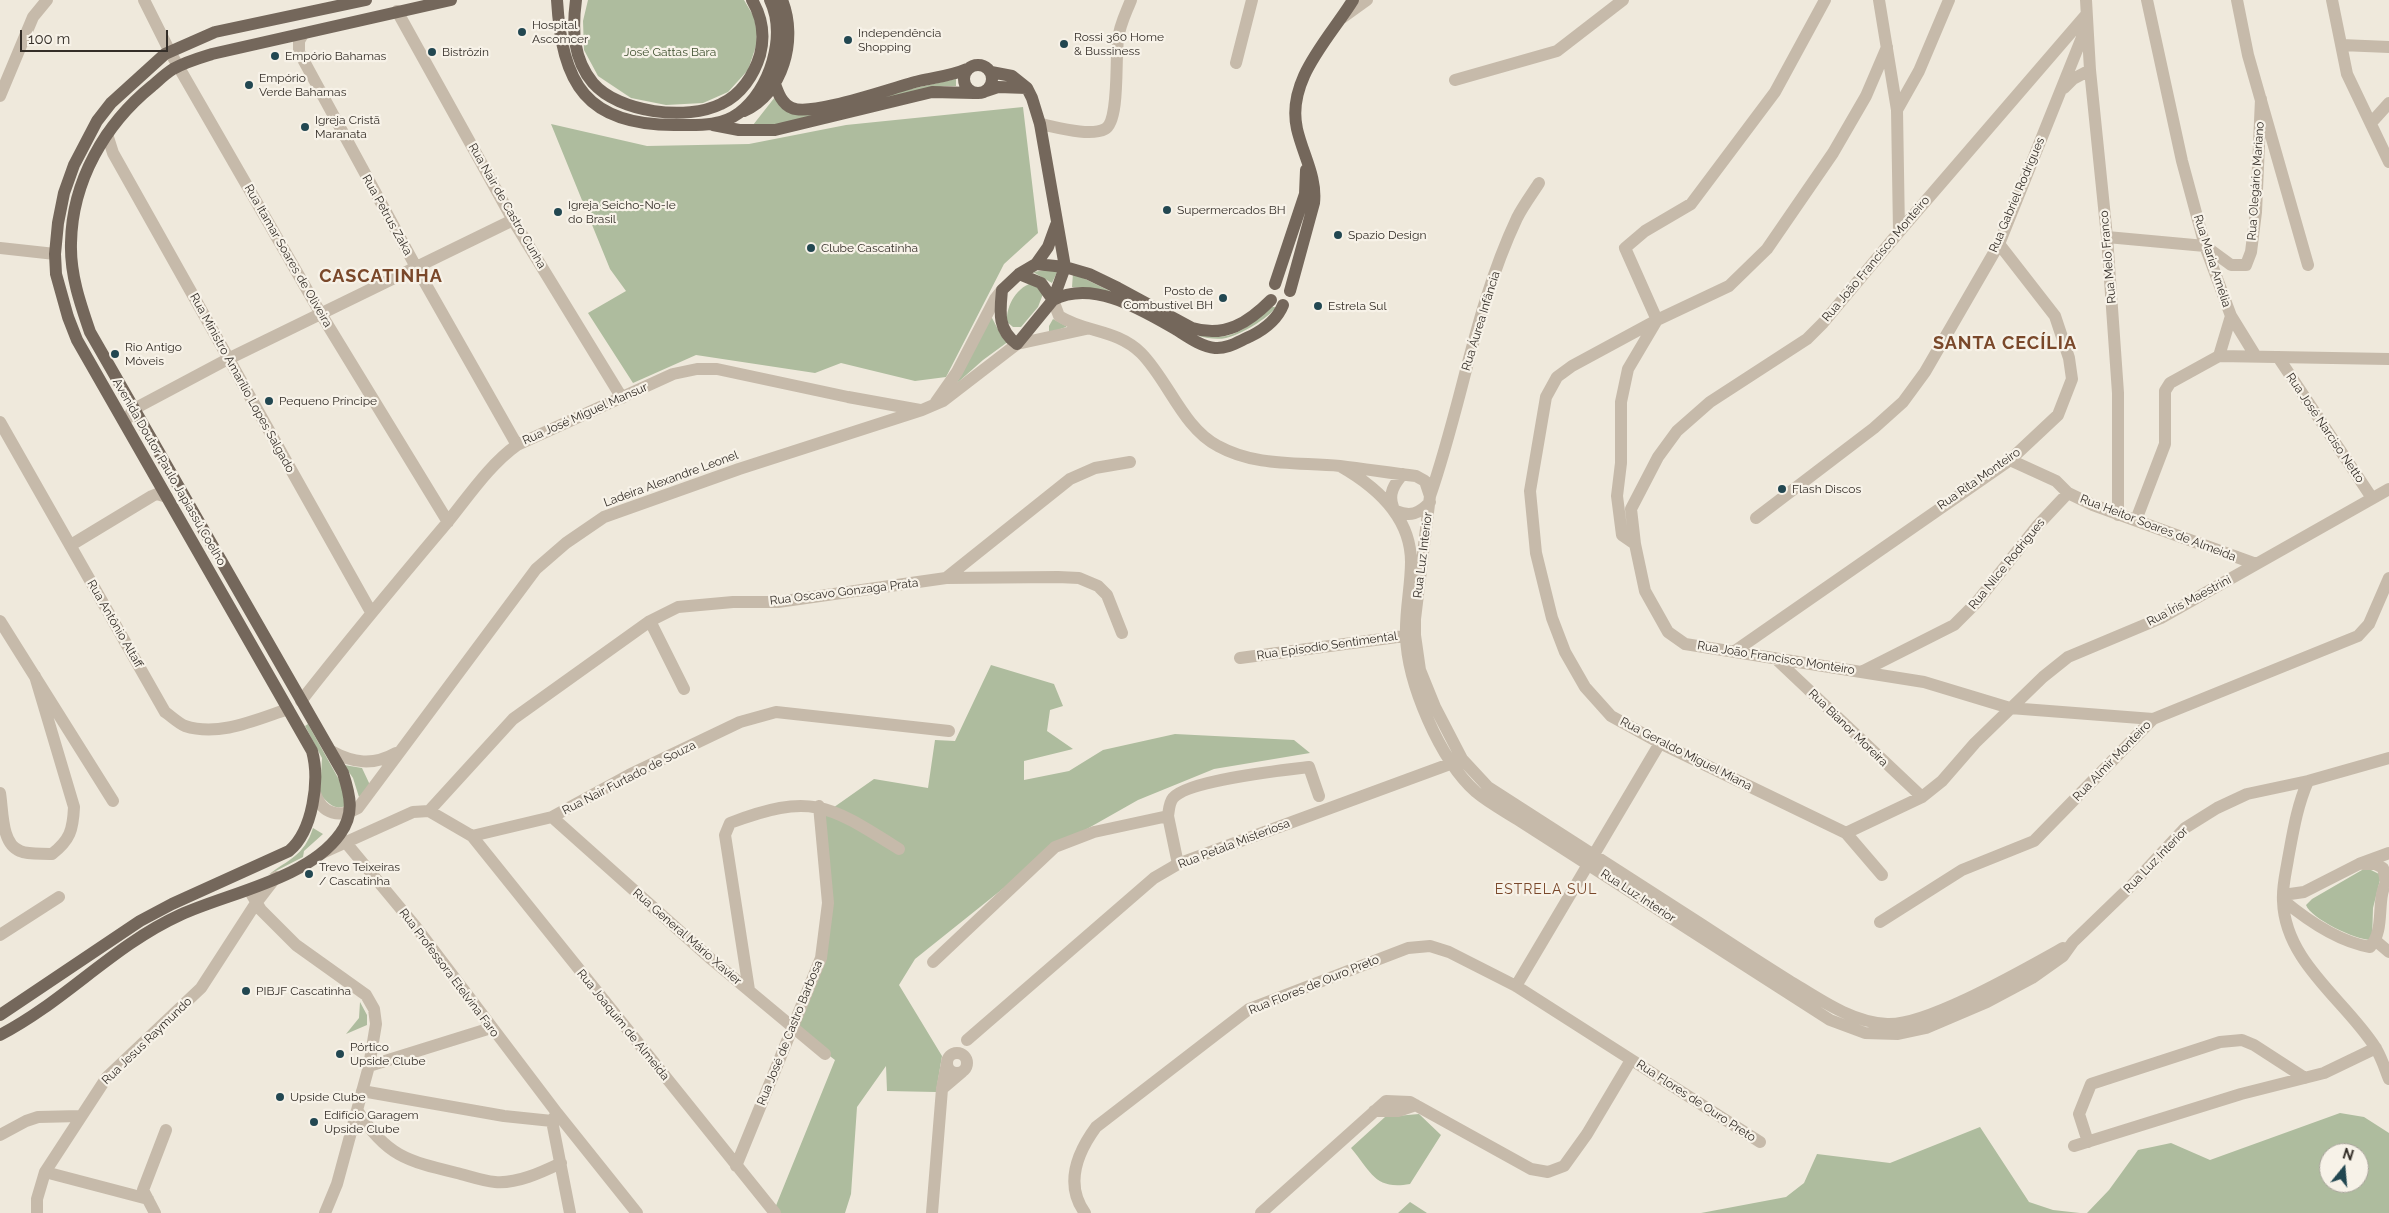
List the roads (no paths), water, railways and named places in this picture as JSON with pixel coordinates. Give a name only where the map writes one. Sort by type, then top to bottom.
[{"type":"main road","name":"Avenida Doutor Paulo Japiassú Coelho","points":[[0,1015],[140,921],[172,904],[289,851],[297,845],[304,832],[317,775],[312,751],[74,332],[59,289],[55,254],[64,193],[74,165],[93,128],[121,93],[170,52],[215,32],[366,0]]},
{"type":"main road","name":"Avenida Doutor Paulo Japiassú Coelho","points":[[350,812],[350,794],[343,773],[90,332],[77,294],[72,260],[72,224],[81,189],[93,157],[116,119],[168,72],[212,54],[451,0]]},
{"type":"main road","points":[[557,0],[559,36],[567,65],[581,91],[589,101],[602,110],[620,118],[673,125],[710,125],[739,130],[775,130],[932,92],[980,92],[998,87],[1027,88]]},
{"type":"main road","points":[[576,0],[573,21],[577,53],[584,69],[594,84],[606,94],[619,101],[646,110],[697,112],[714,107],[732,98],[752,75],[763,41],[760,20],[752,0]]},
{"type":"main road","points":[[738,114],[752,99],[766,76],[775,49],[775,17],[770,0]]},
{"type":"main road","points":[[710,125],[722,122],[756,106],[775,84],[781,73],[789,37],[786,9],[782,0]]},
{"type":"main road","points":[[1019,274],[1041,283],[1053,300],[1069,293],[1096,294],[1147,313],[1195,341],[1216,348],[1228,346],[1262,331],[1288,302],[1314,197],[1314,183],[1296,116],[1299,86],[1353,0]]},
{"type":"main road","points":[[775,84],[783,101],[791,108],[812,110],[920,80],[953,75],[980,65],[991,72],[1012,76],[1027,88],[1040,124],[1065,267]]},
{"type":"main road","points":[[967,69],[964,83],[980,92]]},
{"type":"main road","points":[[980,92],[992,84],[991,72]]},
{"type":"main road","points":[[1271,300],[1270,290],[1275,284],[1305,194],[1305,155]]},
{"type":"main road","points":[[1017,344],[1004,331],[1000,318],[1002,290],[1019,274],[1036,264],[1051,241],[1056,224]]},
{"type":"main road","points":[[1060,243],[1072,259],[1090,274],[1203,332],[1216,332],[1238,326],[1252,318],[1271,300]]},
{"type":"main road","points":[[1036,264],[1065,267],[1090,274]]},
{"type":"main road","name":"Ladeira Alexandre Leonel","points":[[1017,344],[1053,300],[1065,267]]},
{"type":"main road","points":[[1275,284],[1284,285],[1290,291]]},
{"type":"main road","points":[[1271,300],[1283,306]]},
{"type":"main road","points":[[249,889],[249,882],[253,877],[283,863],[302,846],[312,821],[314,811],[313,799]]},
{"type":"main road","points":[[0,1035],[19,1025],[94,969],[178,916],[217,899],[249,889],[307,863],[343,839],[350,812]]},
{"type":"street","points":[[0,96],[29,25],[46,0]]},
{"type":"street","name":"Rua Itamar Soares de Oliveira","points":[[144,0],[170,52],[321,314],[448,522]]},
{"type":"street","points":[[1040,124],[1084,132],[1104,130],[1110,125],[1114,113],[1118,39],[1121,23],[1131,0]]},
{"type":"street","points":[[1236,64],[1252,0]]},
{"type":"street","points":[[1342,18],[1367,0]]},
{"type":"street","points":[[1454,80],[1557,51],[1623,0]]},
{"type":"street","points":[[1635,544],[1622,535],[1617,496],[1621,462],[1621,402],[1628,369],[1658,320],[1625,248],[1645,231],[1691,204],[1774,92],[1825,0]]},
{"type":"street","points":[[1879,0],[1897,110],[1899,232]]},
{"type":"street","points":[[1897,110],[1919,71],[1949,0]]},
{"type":"street","name":"Rua Melo Franco","points":[[2086,0],[2090,70],[2107,237],[2118,393],[2118,515]]},
{"type":"street","name":"Rua Maria Amélia","points":[[2147,0],[2182,160],[2205,246],[2231,316],[2219,356]]},
{"type":"street","points":[[2237,0],[2248,55],[2308,265]]},
{"type":"street","points":[[2332,0],[2347,74],[2389,162]]},
{"type":"street","name":"Rua Nair de Castro Cunha","points":[[397,11],[513,220],[622,398]]},
{"type":"street","name":"Rua Gabriel Rodrigues","points":[[1756,518],[1874,428],[1903,402],[1925,372],[1999,244],[2087,20]]},
{"type":"street","name":"Rua João Francisco Monteiro","points":[[2087,20],[1899,232],[1823,323],[1806,339],[1710,402],[1677,430],[1658,457],[1631,509],[1635,544],[1646,591],[1668,632],[1685,644],[1924,682],[2010,708],[2152,719]]},
{"type":"street","name":"Rua Petrus Zaka","points":[[302,34],[299,41],[299,52],[416,268],[517,444]]},
{"type":"street","points":[[2341,45],[2389,47]]},
{"type":"street","name":"Rua Geraldo Miguel Miana","points":[[1882,875],[1846,833],[1660,743],[1611,716],[1586,687],[1565,652],[1552,618],[1536,553],[1530,492],[1546,397],[1558,377],[1572,366],[1658,320],[1729,286],[1767,249],[1833,153],[1866,96],[1887,47]]},
{"type":"street","points":[[2058,94],[2073,78],[2090,70]]},
{"type":"street","name":"Rua Olegário Mariano","points":[[2205,246],[2230,265],[2238,267],[2246,265],[2251,252],[2256,212],[2261,99]]},
{"type":"street","points":[[2371,123],[2389,103]]},
{"type":"street","name":"Rua Ministro Amarílio Lopes Salgado","points":[[107,134],[113,153],[371,612]]},
{"type":"street","points":[[93,157],[104,152],[113,153]]},
{"type":"street","name":"Rua Áurea Infância","points":[[1430,499],[1486,297],[1518,216],[1539,182]]},
{"type":"street","points":[[125,422],[134,409],[228,359],[513,220]]},
{"type":"street","points":[[2107,237],[2205,246]]},
{"type":"street","name":"Rua Rita Monteiro","points":[[1736,651],[1954,497],[2010,460],[2058,415],[2072,379],[2069,358],[2055,316],[1999,244]]},
{"type":"street","points":[[0,248],[55,254]]},
{"type":"street","points":[[927,408],[957,372],[995,299],[1002,290]]},
{"type":"street","points":[[1053,300],[1059,316],[1086,329],[1106,332],[1122,339],[1142,354],[1198,431],[1215,445],[1250,460],[1340,466],[1409,475],[1425,481],[1430,499],[1421,510],[1411,515],[1405,515],[1394,509],[1353,474],[1340,466]]},
{"type":"street","points":[[2231,316],[2255,355]]},
{"type":"street","points":[[1017,344],[1086,329]]},
{"type":"street","name":"Ladeira Alexandre Leonel","points":[[350,812],[358,808],[536,569],[566,543],[604,517],[739,468],[944,401],[1017,344]]},
{"type":"street","points":[[2136,520],[2165,444],[2165,391],[2170,383],[2219,356],[2255,355],[2389,359]]},
{"type":"street","name":"Rua José Narciso Netto","points":[[2278,357],[2372,498]]},
{"type":"street","name":"Rua José Miguel Mansur","points":[[301,701],[371,612],[486,475],[517,444],[673,374],[697,369],[717,369],[848,397],[927,408]]},
{"type":"street","name":"Rua Antônio Altaff","points":[[0,422],[165,712],[183,725],[208,731],[234,726],[288,710]]},
{"type":"street","name":"Rua Heitor Soares de Almeida","points":[[2010,460],[2056,481],[2068,493],[2118,515],[2256,564]]},
{"type":"street","points":[[946,578],[1070,479],[1095,468],[1130,462]]},
{"type":"street","points":[[1394,509],[1391,501],[1392,489],[1409,475],[1428,473],[1440,466]]},
{"type":"street","points":[[152,496],[156,492],[158,482]]},
{"type":"street","name":"Rua Íris Maestrini","points":[[1846,833],[1922,797],[1942,781],[2010,708],[2042,677],[2068,657],[2161,618],[2389,489]]},
{"type":"street","name":"Rua Nilce Rodrigues","points":[[1861,672],[1954,625],[1976,603],[2038,525],[2068,493]]},
{"type":"street","points":[[71,545],[152,496],[157,494],[167,497]]},
{"type":"street","name":"Rua Luz Interior","points":[[1410,635],[1415,619],[1430,499]]},
{"type":"street","name":"Rua Luz Interior","points":[[1394,509],[1407,538],[1410,556],[1410,635],[1420,670],[1456,762],[1590,859],[1838,1010],[1864,1020],[1886,1024],[1902,1024],[2029,974],[2074,942],[2132,886],[2185,828],[2217,808],[2247,794],[2308,781],[2389,758]]},
{"type":"street","name":"Rua Oscavo Gonzaga Prata","points":[[429,811],[513,719],[650,621],[678,607],[733,602],[778,602],[946,578],[1079,578],[1098,586],[1108,595],[1122,633]]},
{"type":"street","name":"Rua Almir Monteiro","points":[[1880,922],[1962,870],[2034,840],[2152,719],[2358,636],[2369,624],[2389,578]]},
{"type":"street","points":[[0,621],[113,801]]},
{"type":"street","points":[[650,621],[684,689]]},
{"type":"street","name":"Rua Episodio Sentimental","points":[[1240,658],[1410,635]]},
{"type":"street","name":"Rua Bianor Moreira","points":[[1775,658],[1922,797]]},
{"type":"street","points":[[0,794],[7,836],[11,845],[20,852],[52,854],[66,843],[74,824],[74,807],[34,676]]},
{"type":"street","points":[[289,680],[302,683],[319,678]]},
{"type":"street","name":"Rua Nair Furtado de Souza","points":[[472,836],[552,818],[629,775],[732,726],[776,712],[949,731]]},
{"type":"street","points":[[1516,986],[1660,743]]},
{"type":"street","name":"Ladeira Alexandre Leonel","points":[[331,751],[351,760],[374,762],[383,760],[398,752]]},
{"type":"street","name":"Rua Petala Misteriosa","points":[[948,1060],[967,1040],[1154,878],[1178,864],[1456,762]]},
{"type":"street","points":[[1178,864],[1168,816],[1169,805],[1174,797],[1184,790],[1249,774],[1309,767],[1319,796]]},
{"type":"street","points":[[2308,781],[2296,816],[2283,898],[2293,940],[2310,967],[2376,1048],[2389,1079]]},
{"type":"street","points":[[313,799],[328,811],[342,814],[350,812]]},
{"type":"street","points":[[749,990],[725,835],[730,823],[759,812],[790,805],[819,806],[846,816],[899,849]]},
{"type":"street","name":"Rua José de Castro Barbosa","points":[[736,1166],[821,958],[828,903],[819,806]]},
{"type":"street","points":[[343,839],[413,812],[429,811],[472,836]]},
{"type":"street","points":[[933,962],[1055,847],[1094,832],[1168,816]]},
{"type":"street","name":"Rua General Mário Xavier","points":[[552,818],[825,1054]]},
{"type":"street","name":"Rua Joaquim de Almeida","points":[[472,836],[775,1213]]},
{"type":"street","name":"Rua Professora Etelvina Faro","points":[[343,839],[416,928],[491,1028],[554,1117],[637,1213]]},
{"type":"street","points":[[2283,898],[2304,892],[2359,864],[2389,854]]},
{"type":"street","points":[[2283,898],[2300,914],[2358,945],[2370,947],[2376,941],[2387,880],[2383,868],[2375,864],[2359,864]]},
{"type":"street","name":"Rua Jesus Raymundo","points":[[37,1213],[37,1199],[45,1172],[107,1077],[201,988],[256,903],[276,877]]},
{"type":"street","points":[[249,889],[256,903],[296,946],[366,995],[374,1009],[376,1024],[369,1066],[337,1184],[325,1213]]},
{"type":"street","points":[[2300,914],[2304,892]]},
{"type":"street","points":[[0,935],[59,897]]},
{"type":"street","points":[[2376,941],[2389,952]]},
{"type":"street","name":"Rua Flores de Ouro Preto","points":[[1085,1213],[1074,1186],[1075,1165],[1083,1146],[1096,1127],[1249,1009],[1399,951],[1420,946],[1430,946],[1449,952],[1516,986],[1760,1142]]},
{"type":"street","points":[[369,1066],[491,1028]]},
{"type":"street","points":[[942,1089],[964,1067],[967,1040]]},
{"type":"street","points":[[2088,1142],[2080,1114],[2091,1084],[2220,1042],[2242,1040],[2254,1045],[2305,1078]]},
{"type":"street","points":[[2074,1146],[2241,1094],[2324,1073],[2376,1048]]},
{"type":"street","points":[[948,1060],[951,1071],[964,1067]]},
{"type":"street","points":[[932,1213],[942,1089],[948,1060]]},
{"type":"street","name":"Rua Flores de Ouro Preto","points":[[1261,1213],[1386,1101],[1398,1100],[1416,1105],[1531,1169],[1548,1172],[1564,1166],[1598,1118],[1631,1060]]},
{"type":"street","points":[[362,1090],[504,1116],[554,1117]]},
{"type":"street","points":[[357,1110],[372,1134],[389,1148],[415,1163],[496,1182],[532,1176],[562,1163]]},
{"type":"street","points":[[0,1135],[26,1121],[38,1117],[80,1116]]},
{"type":"street","name":"Rua Professora Etelvina Faro","points":[[554,1117],[570,1213]]},
{"type":"street","points":[[155,1213],[143,1190],[166,1130]]},
{"type":"street","points":[[45,1172],[148,1199]]},
{"type":"place","name":"Hospital Ascomcer","points":[[522,32]]},
{"type":"place","name":"Independência Shopping","points":[[848,40]]},
{"type":"place","name":"Rossi 360 Home & Bussiness","points":[[1064,44]]},
{"type":"place","name":"Bistrôzin","points":[[432,52]]},
{"type":"place","name":"Empório Bahamas","points":[[275,56]]},
{"type":"place","name":"Empório Verde Bahamas","points":[[249,85]]},
{"type":"place","name":"Igreja Cristã Maranata","points":[[305,127]]},
{"type":"place","name":"Supermercados BH","points":[[1167,210]]},
{"type":"place","name":"Igreja Seicho-No-Ie do Brasil","points":[[558,212]]},
{"type":"place","name":"Spazio Design","points":[[1338,235]]},
{"type":"place","name":"Clube Cascatinha","points":[[811,248]]},
{"type":"place","name":"Posto de Combustível BH","points":[[1223,298]]},
{"type":"place","name":"Estrela Sul","points":[[1318,306]]},
{"type":"place","name":"Rio Antigo Móveis","points":[[115,354]]},
{"type":"place","name":"Pequeno Príncipe","points":[[269,401]]},
{"type":"place","name":"Flash Discos","points":[[1782,489]]},
{"type":"place","name":"Trevo Teixeiras / Cascatinha","points":[[309,874]]},
{"type":"place","name":"PIBJF Cascatinha","points":[[246,991]]},
{"type":"place","name":"Pórtico Upside Clube","points":[[340,1054]]},
{"type":"place","name":"Upside Clube","points":[[280,1097]]},
{"type":"place","name":"Edifício Garagem Upside Clube","points":[[314,1122]]},
{"type":"district","name":"CASCATINHA","points":[[381,277]]},
{"type":"district","name":"SANTA CECÍLIA","points":[[2005,344]]},
{"type":"district","name":"ESTRELA SUL","points":[[1546,890]]},
{"type":"park label","name":"José Gattas Bara","points":[[670,52]]}]
